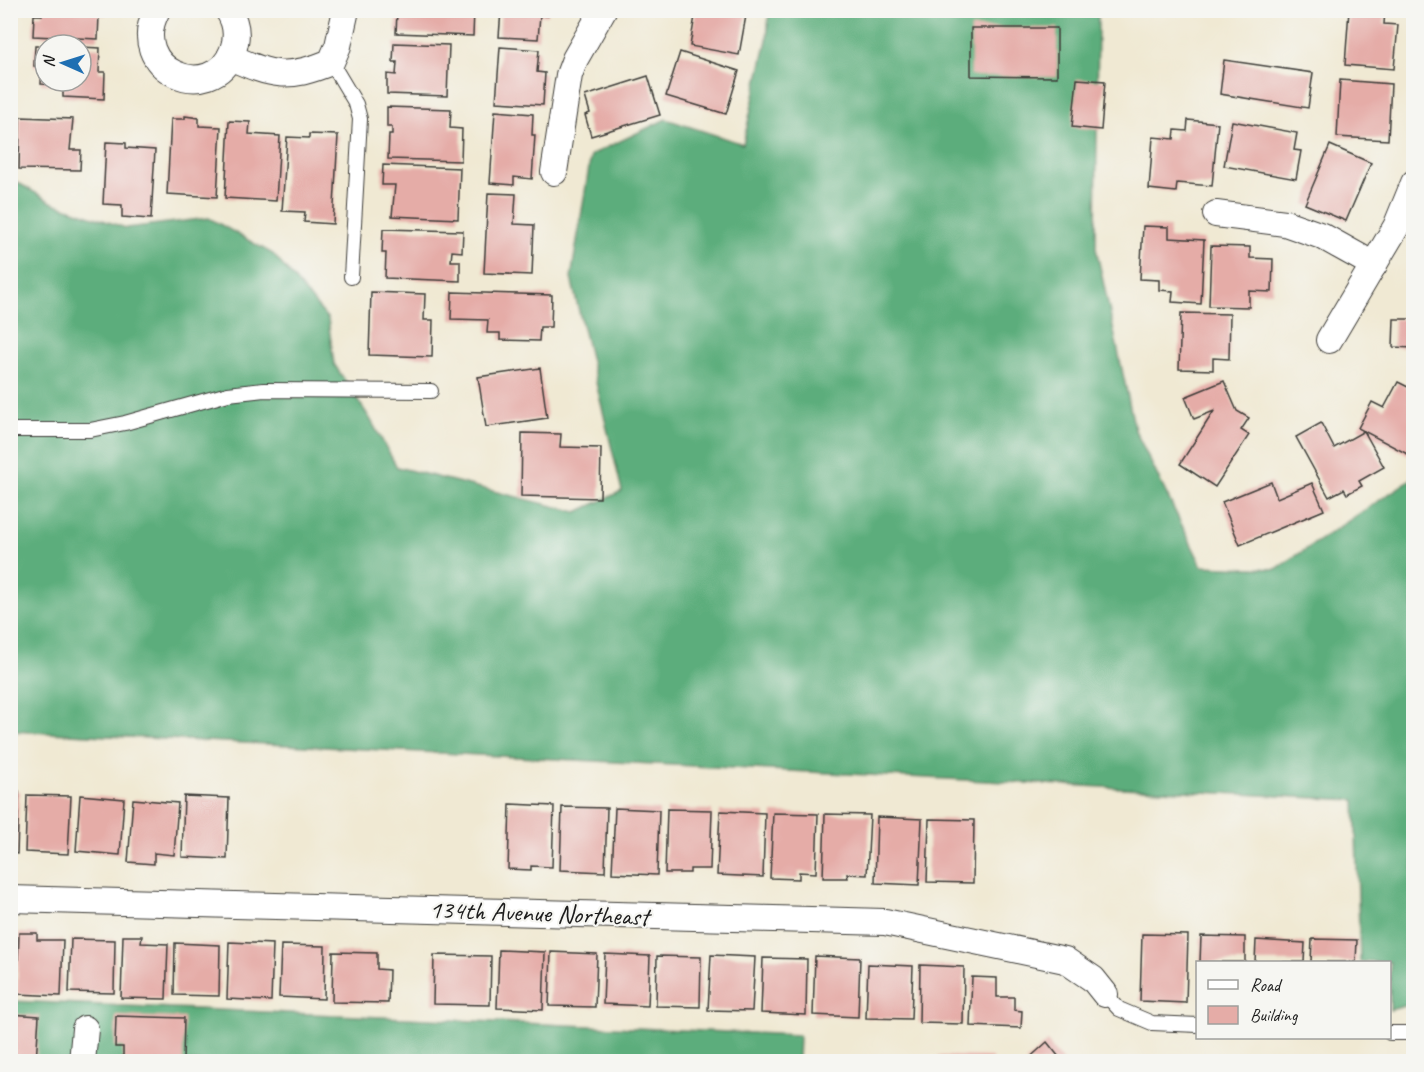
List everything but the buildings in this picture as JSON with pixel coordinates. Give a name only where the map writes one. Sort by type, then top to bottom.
[{"type":"street","points":[[158,10],[152,21],[151,48],[167,71],[180,77],[194,79],[208,76],[220,69],[230,57],[235,46],[236,31],[228,10]]},
{"type":"street","points":[[230,57],[263,71],[288,74],[331,62],[338,46],[346,10]]},
{"type":"street","points":[[554,172],[569,75],[575,59],[603,10]]},
{"type":"street","points":[[1329,340],[1396,227],[1413,183]]},
{"type":"street","points":[[1216,214],[1285,223],[1322,236],[1374,265]]},
{"type":"street","name":"134th Avenue Northeast","points":[[10,899],[885,922],[1065,960],[1093,979],[1105,994]]},
{"type":"street","points":[[82,1062],[85,1029]]},
{"type":"lane","points":[[331,62],[356,104],[360,119],[351,277]]},
{"type":"lane","points":[[10,430],[90,430],[125,423],[228,394],[264,390],[430,391]]},
{"type":"lane","points":[[1105,994],[1119,1009],[1152,1023],[1196,1025]]},
{"type":"lane","points":[[1391,1033],[1413,1033]]},
{"type":"green space","points":[[769,11],[1098,11],[1096,248],[1135,430],[1202,566],[1276,569],[1413,478],[1413,1004],[1391,1010],[1391,961],[1360,961],[1355,800],[11,731],[10,178],[53,203],[126,228],[209,218],[273,254],[328,319],[334,364],[369,417],[397,467],[577,512],[622,491],[571,278],[591,155],[666,119],[743,144],[767,40]]},
{"type":"green space","points":[[11,1001],[799,1035],[798,1062],[11,1062]]}]
